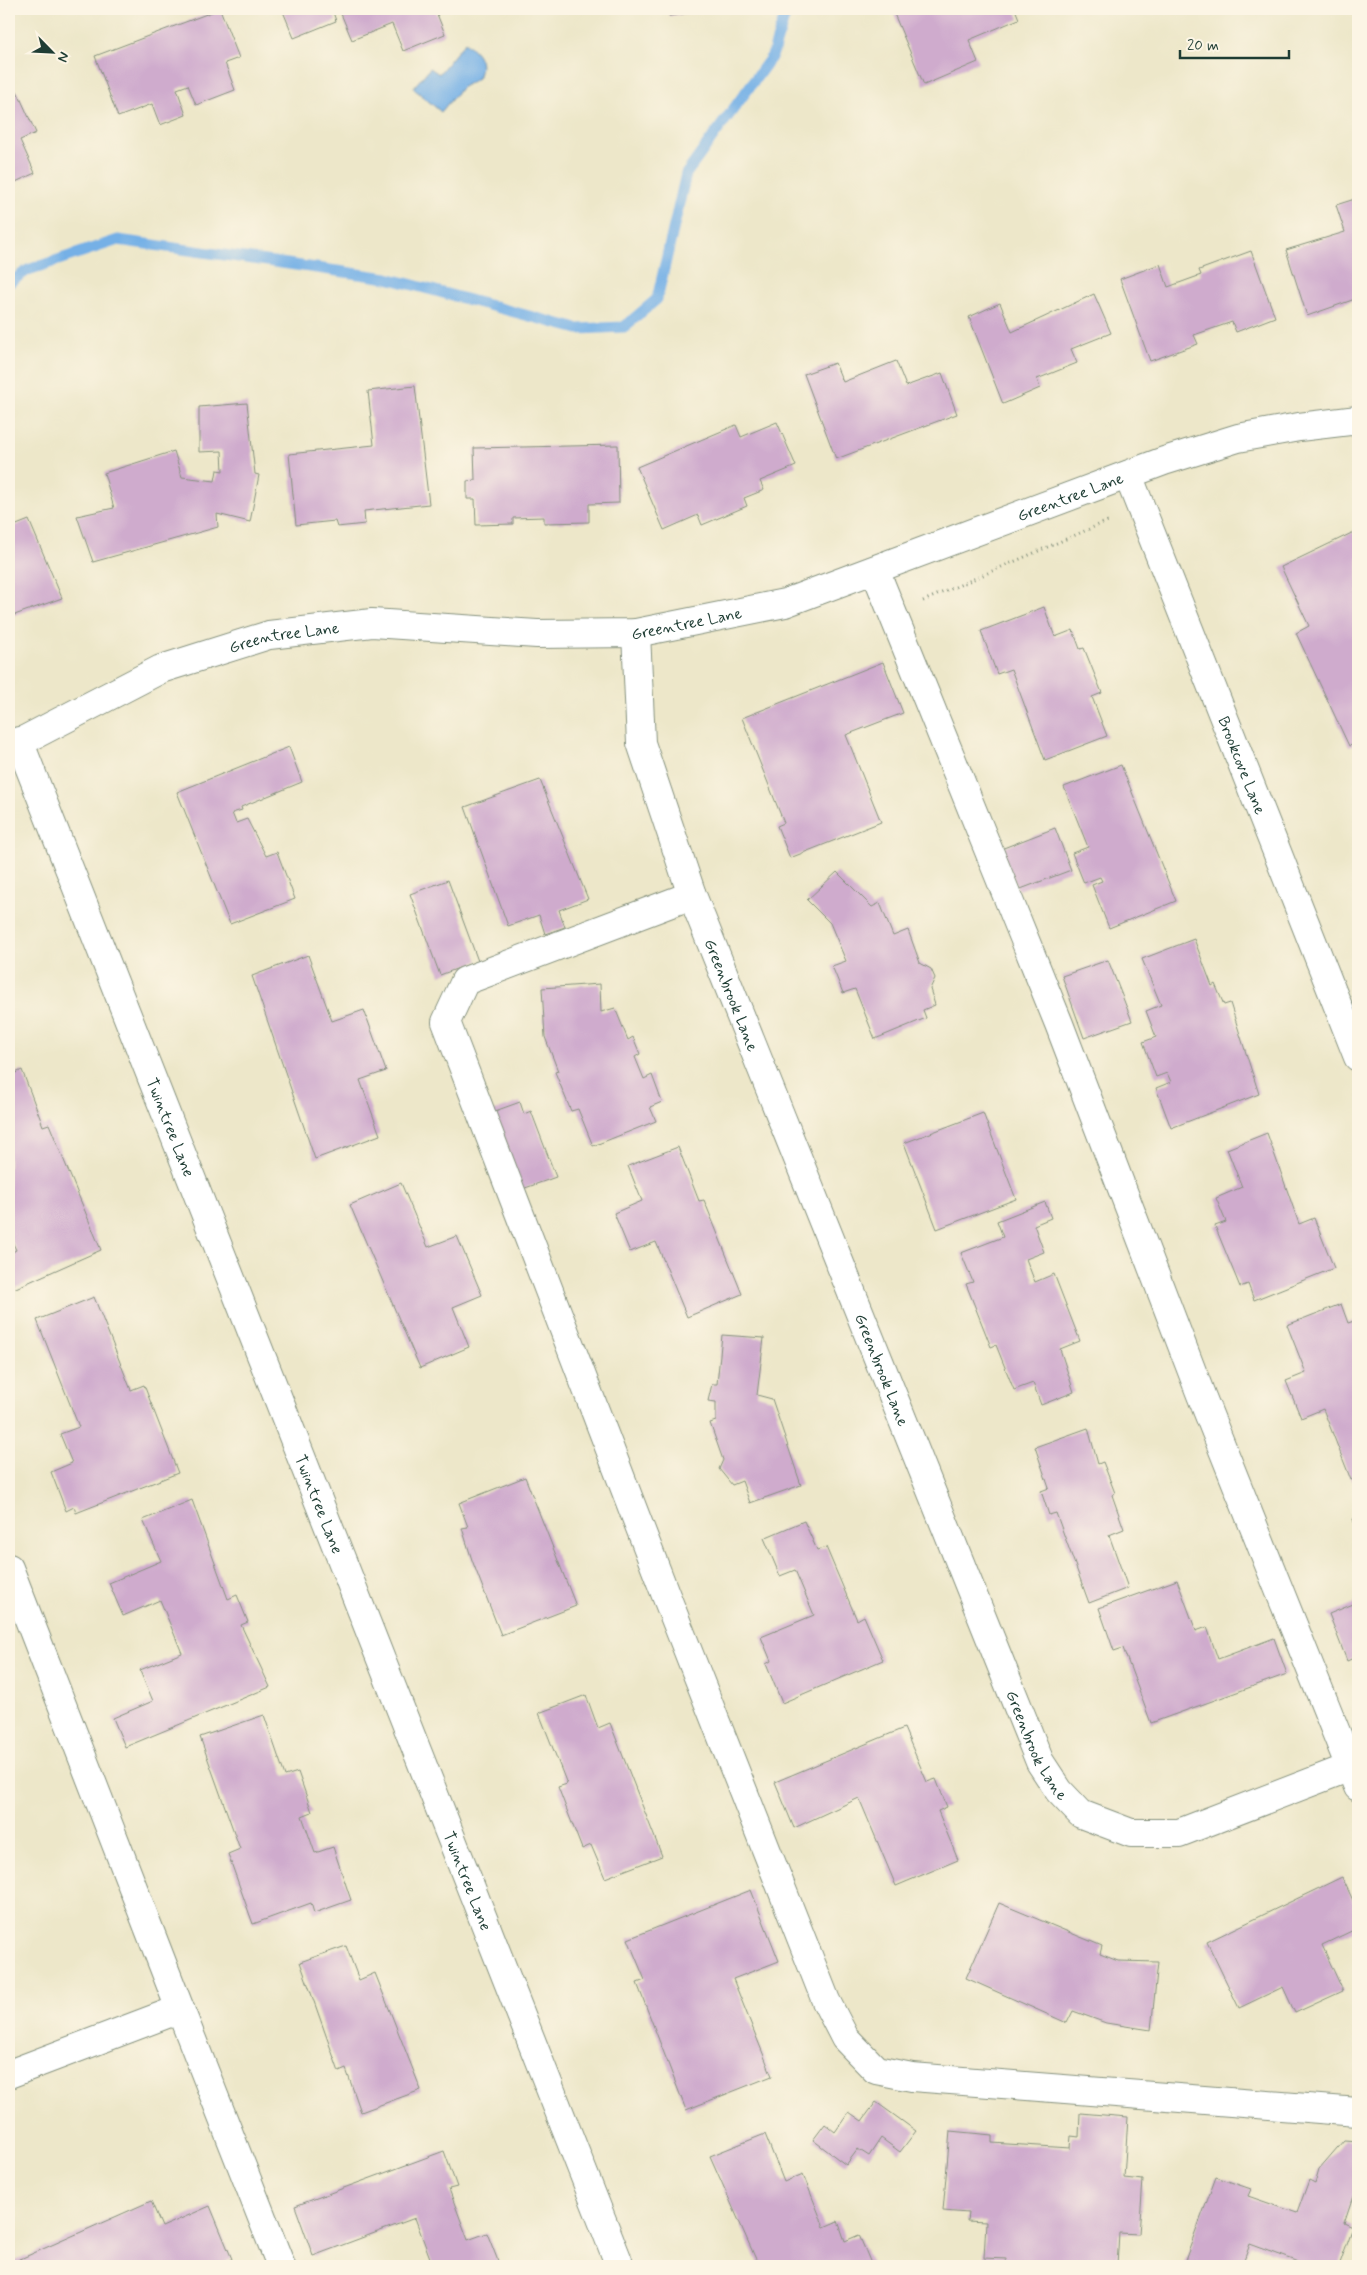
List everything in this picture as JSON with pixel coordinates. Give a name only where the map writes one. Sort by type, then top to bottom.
[{"type":"street","name":"Greentree Lane","points":[[14,744],[161,669],[269,635],[372,623],[537,634],[636,633],[785,603],[1164,461],[1238,438],[1299,427],[1358,420]]},
{"type":"street","name":"Brookcove Lane","points":[[1128,475],[1358,1056]]},
{"type":"street","points":[[875,570],[1059,1024],[1201,1395],[1356,1772]]},
{"type":"street","name":"Greenbrook Lane","points":[[636,633],[641,743],[692,895],[1040,1762],[1059,1791],[1081,1814],[1131,1833],[1179,1833],[1356,1772]]},
{"type":"street","name":"Twintree Lane","points":[[14,744],[620,2266]]},
{"type":"street","points":[[692,895],[465,981],[446,1022],[665,1593],[826,2001],[845,2038],[876,2070],[912,2077],[1358,2112]]},
{"type":"street","points":[[9,1568],[281,2266]]},
{"type":"street","points":[[9,2074],[180,2009]]},
{"type":"path","points":[[892,614],[1110,520]]},
{"type":"water","points":[[465,42],[479,57],[481,66],[478,78],[461,88],[441,112],[413,88],[430,68],[439,74]]},
{"type":"building","points":[[220,9],[239,58],[225,63],[235,90],[196,105],[188,85],[177,89],[186,115],[160,125],[152,104],[118,117],[95,56]]},
{"type":"building","points":[[282,9],[332,9],[336,21],[294,38]]},
{"type":"building","points":[[339,9],[435,9],[445,34],[403,51],[392,24],[352,40]]},
{"type":"building","points":[[668,9],[706,9],[706,10],[669,16]]},
{"type":"building","points":[[892,9],[1015,9],[1019,19],[969,40],[978,62],[924,85]]},
{"type":"building","points":[[17,91],[36,133],[20,140],[35,173],[9,185],[9,94]]},
{"type":"building","points":[[1358,198],[1358,298],[1307,316],[1286,250],[1345,232],[1336,205]]},
{"type":"building","points":[[1251,251],[1275,317],[1236,332],[1232,322],[1194,335],[1198,344],[1150,361],[1120,279],[1160,264],[1168,287],[1201,275],[1199,270]]},
{"type":"building","points":[[1094,294],[1111,333],[1071,349],[1077,363],[1037,379],[1040,388],[1003,404],[969,317],[1000,303],[1012,332]]},
{"type":"building","points":[[896,361],[906,386],[942,373],[957,414],[836,459],[804,374],[835,363],[843,382]]},
{"type":"building","points":[[415,386],[429,504],[364,511],[365,524],[337,527],[335,521],[296,525],[289,454],[374,445],[368,391]]},
{"type":"building","points":[[247,403],[255,474],[259,475],[250,522],[217,514],[218,527],[93,562],[77,516],[114,508],[104,473],[174,451],[182,477],[215,481],[217,470],[223,471],[222,451],[199,452],[199,407]]},
{"type":"building","points":[[777,422],[796,466],[760,481],[764,490],[744,498],[747,506],[702,525],[698,515],[664,530],[637,467],[736,425],[741,437]]},
{"type":"building","points":[[618,445],[619,503],[589,504],[589,522],[544,523],[544,517],[513,518],[513,524],[476,525],[475,499],[467,499],[467,481],[475,480],[474,448]]},
{"type":"building","points":[[29,520],[62,598],[9,617],[9,528]]},
{"type":"building","points":[[1358,530],[1358,743],[1349,746],[1296,633],[1309,626],[1281,567]]},
{"type":"building","points":[[1044,607],[1055,637],[1073,630],[1080,649],[1084,648],[1102,693],[1092,697],[1107,736],[1045,760],[1011,669],[997,674],[981,631]]},
{"type":"building","points":[[883,662],[903,713],[846,735],[881,822],[790,858],[777,826],[784,823],[742,718]]},
{"type":"building","points":[[289,747],[302,782],[241,807],[242,810],[232,813],[236,823],[247,819],[266,856],[277,852],[295,899],[230,924],[177,792]]},
{"type":"building","points":[[1121,765],[1176,901],[1109,928],[1092,885],[1102,881],[1100,877],[1084,883],[1072,853],[1088,847],[1064,787]]},
{"type":"building","points":[[540,780],[588,899],[559,910],[565,927],[545,934],[539,915],[508,926],[465,807]]},
{"type":"building","points":[[1055,828],[1071,870],[1018,890],[1001,849]]},
{"type":"building","points":[[837,872],[872,907],[880,903],[893,936],[908,930],[920,963],[931,969],[935,978],[930,989],[935,1005],[923,1010],[926,1018],[875,1039],[855,989],[843,993],[832,966],[846,961],[830,923],[807,900]]},
{"type":"building","points":[[448,880],[478,961],[440,975],[410,894]]},
{"type":"building","points":[[1194,939],[1212,986],[1215,984],[1224,1005],[1230,1003],[1259,1094],[1171,1128],[1156,1088],[1171,1082],[1167,1073],[1156,1077],[1143,1042],[1156,1037],[1146,1011],[1161,1005],[1142,959]]},
{"type":"building","points":[[308,955],[332,1021],[364,1010],[386,1071],[360,1080],[380,1135],[315,1159],[252,976]]},
{"type":"building","points":[[1108,960],[1132,1021],[1084,1038],[1062,976]]},
{"type":"building","points":[[600,984],[601,1012],[615,1008],[628,1040],[633,1037],[640,1054],[635,1057],[644,1079],[652,1075],[662,1102],[650,1107],[656,1121],[593,1146],[578,1109],[571,1111],[555,1072],[558,1071],[545,1037],[542,988]]},
{"type":"building","points":[[22,1070],[43,1126],[49,1124],[101,1250],[9,1291],[9,1254],[16,1250],[9,1235],[9,1076]]},
{"type":"building","points":[[520,1102],[524,1114],[531,1111],[556,1177],[514,1192],[484,1115]]},
{"type":"building","points":[[983,1113],[1016,1199],[937,1229],[904,1143]]},
{"type":"building","points":[[1267,1133],[1299,1224],[1314,1218],[1334,1268],[1254,1300],[1248,1284],[1240,1287],[1215,1226],[1226,1222],[1216,1198],[1242,1187],[1227,1149]]},
{"type":"building","points":[[678,1147],[699,1201],[704,1200],[742,1294],[687,1317],[656,1242],[630,1252],[614,1213],[642,1201],[628,1166]]},
{"type":"building","points":[[401,1183],[428,1247],[457,1236],[482,1295],[453,1307],[469,1347],[420,1368],[350,1205]]},
{"type":"building","points":[[1045,1202],[1051,1218],[1034,1225],[1044,1252],[1026,1259],[1035,1282],[1054,1274],[1080,1341],[1060,1349],[1074,1392],[1041,1405],[1033,1383],[1014,1390],[996,1345],[991,1347],[966,1284],[973,1282],[961,1253],[1003,1237],[997,1221]]},
{"type":"building","points":[[94,1297],[131,1390],[144,1385],[178,1473],[76,1513],[74,1507],[66,1511],[51,1472],[72,1463],[60,1434],[79,1427],[37,1320]]},
{"type":"building","points":[[1341,1304],[1348,1323],[1354,1321],[1358,1332],[1358,1477],[1351,1480],[1323,1409],[1301,1418],[1286,1381],[1306,1373],[1287,1325]]},
{"type":"building","points":[[722,1335],[764,1338],[757,1395],[772,1399],[801,1485],[750,1503],[742,1481],[732,1485],[719,1469],[723,1460],[710,1423],[716,1421],[716,1402],[708,1401],[712,1384],[717,1384]]},
{"type":"building","points":[[1088,1428],[1098,1464],[1103,1462],[1115,1493],[1112,1495],[1124,1529],[1109,1535],[1128,1588],[1089,1603],[1056,1513],[1049,1515],[1041,1491],[1049,1488],[1035,1447]]},
{"type":"building","points":[[525,1477],[576,1606],[501,1635],[472,1560],[462,1528],[468,1527],[459,1503]]},
{"type":"building","points":[[192,1500],[228,1599],[237,1595],[248,1622],[241,1625],[270,1687],[125,1747],[113,1718],[153,1701],[140,1670],[182,1653],[160,1600],[123,1616],[109,1583],[161,1561],[143,1520]]},
{"type":"building","points":[[1358,1516],[1358,1533],[1353,1519]]},
{"type":"building","points":[[804,1521],[817,1550],[826,1547],[857,1620],[864,1616],[883,1660],[782,1703],[766,1664],[771,1661],[761,1637],[814,1615],[795,1570],[780,1576],[764,1538]]},
{"type":"building","points":[[1177,1580],[1196,1631],[1207,1627],[1218,1659],[1274,1638],[1287,1674],[1151,1723],[1123,1648],[1114,1651],[1099,1608]]},
{"type":"building","points":[[1358,1602],[1358,1656],[1347,1661],[1329,1614]]},
{"type":"building","points":[[586,1695],[598,1728],[610,1723],[662,1856],[605,1878],[591,1845],[582,1849],[558,1787],[567,1784],[539,1713]]},
{"type":"building","points":[[264,1715],[285,1776],[298,1772],[312,1812],[302,1816],[315,1853],[333,1847],[351,1900],[314,1913],[311,1903],[253,1924],[228,1854],[240,1849],[200,1737]]},
{"type":"building","points":[[904,1728],[927,1782],[936,1779],[947,1807],[938,1811],[958,1860],[896,1886],[859,1798],[794,1828],[775,1782]]},
{"type":"building","points":[[1342,1877],[1358,1911],[1358,1928],[1322,1945],[1343,1991],[1295,2013],[1283,1987],[1239,2008],[1207,1942]]},
{"type":"building","points":[[751,1890],[779,1961],[733,1979],[772,2076],[686,2110],[637,1983],[645,1980],[628,1939]]},
{"type":"building","points":[[999,1903],[1102,1946],[1100,1954],[1118,1961],[1158,1962],[1151,2030],[1106,2023],[1073,2011],[1067,2023],[966,1978]]},
{"type":"building","points":[[346,1946],[359,1980],[375,1973],[421,2090],[361,2112],[346,2069],[339,2072],[300,1962]]},
{"type":"building","points":[[876,2102],[916,2131],[900,2152],[881,2138],[869,2156],[858,2149],[846,2165],[813,2140],[825,2124],[835,2132],[849,2112],[862,2121]]},
{"type":"building","points":[[1080,2113],[1128,2117],[1124,2178],[1143,2180],[1139,2234],[1119,2233],[1117,2266],[1005,2266],[1006,2259],[984,2258],[986,2222],[967,2221],[968,2213],[943,2211],[950,2131],[992,2135],[992,2143],[1070,2148],[1071,2136],[1079,2137]]},
{"type":"building","points":[[765,2134],[784,2182],[803,2174],[824,2227],[838,2221],[845,2241],[859,2235],[872,2266],[759,2266],[710,2156]]},
{"type":"building","points":[[1344,2140],[1358,2141],[1358,2197],[1353,2196],[1344,2223],[1353,2227],[1339,2266],[1310,2266],[1250,2244],[1242,2266],[1183,2266],[1216,2177],[1251,2189],[1248,2196],[1297,2213],[1309,2180],[1315,2183],[1319,2169]]},
{"type":"building","points":[[444,2151],[457,2187],[449,2189],[468,2240],[487,2233],[500,2266],[433,2266],[415,2218],[313,2256],[295,2206]]},
{"type":"building","points":[[151,2201],[162,2227],[210,2206],[232,2259],[216,2266],[9,2266],[9,2264]]},
{"type":"waterway","points":[[9,283],[28,270],[118,240],[387,278],[578,329],[624,327],[657,299],[686,174],[772,56],[787,9]]}]
